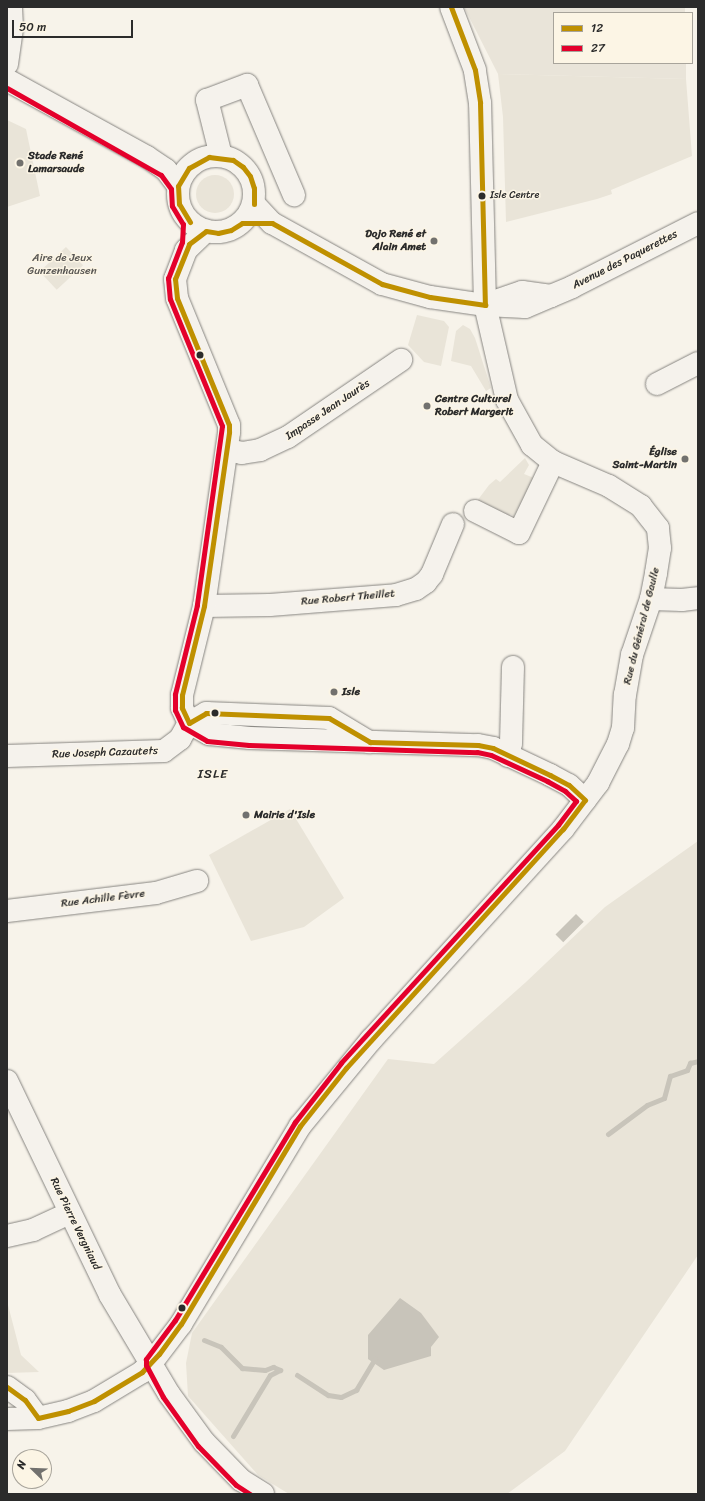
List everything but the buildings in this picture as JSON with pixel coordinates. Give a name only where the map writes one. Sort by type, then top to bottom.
[{"type":"street","points":[[7,64],[12,27],[11,7]]},
{"type":"street","name":"Rue du Général de Gaulle","points":[[7,1420],[38,1418],[68,1411],[94,1401],[142,1372],[152,1362],[181,1324],[265,1181],[305,1120],[346,1068],[563,829],[607,769],[622,735],[625,695],[632,655],[651,599],[660,548],[655,522],[641,506],[609,486],[553,462],[532,444],[507,400],[485,305],[480,103],[475,70],[451,7]]},
{"type":"street","points":[[7,80],[178,175]]},
{"type":"street","points":[[220,156],[207,100],[247,85],[294,195]]},
{"type":"street","points":[[220,156],[238,163],[250,176],[254,188],[254,204],[242,223],[231,230],[218,232],[198,227],[180,204],[178,175],[209,157],[220,156]]},
{"type":"street","points":[[254,204],[272,223],[382,284],[430,297],[485,305]]},
{"type":"street","points":[[242,223],[272,223]]},
{"type":"street","name":"Avenue des Paquerettes","points":[[485,305],[522,292],[551,296],[698,223]]},
{"type":"street","points":[[189,723],[182,708],[182,695],[204,606],[227,450],[229,425],[177,298],[175,279],[189,244],[198,227]]},
{"type":"street","name":"Impasse Jean Jaurès","points":[[227,450],[242,453],[260,450],[288,437],[401,360]]},
{"type":"street","points":[[658,384],[698,363]]},
{"type":"street","points":[[475,511],[519,532],[553,462]]},
{"type":"street","name":"Rue Robert Theillet","points":[[204,606],[270,605],[380,596],[416,589],[426,582],[432,574],[453,524]]},
{"type":"street","points":[[651,599],[682,600],[698,598]]},
{"type":"street","points":[[508,756],[511,743],[513,666]]},
{"type":"street","name":"Rue Joseph Cazautets","points":[[7,756],[164,751],[180,739],[189,723],[206,713],[329,718],[370,742],[478,745],[493,748],[569,785],[585,800]]},
{"type":"street","name":"Rue Achille Fèvre","points":[[7,911],[156,893],[197,881]]},
{"type":"street","name":"Rue Pierre Vergniaud","points":[[7,1081],[13,1109],[70,1213],[110,1294],[152,1362],[169,1394],[204,1442],[241,1480],[263,1494]]},
{"type":"street","points":[[7,1236],[33,1230],[70,1213]]},
{"type":"street","points":[[7,1387],[25,1400],[38,1418]]},
{"type":"shaded area","points":[[464,7],[685,7],[685,12],[553,12],[553,64],[686,64],[686,79],[498,74]]},
{"type":"shaded area","points":[[576,914],[584,922],[563,942],[555,935]]},
{"type":"shaded area","points":[[400,1298],[421,1313],[439,1337],[431,1347],[431,1356],[384,1370],[368,1359],[368,1335]]},
{"type":"green space","points":[[498,74],[686,79],[692,156],[611,190],[612,194],[506,222],[503,117]]},
{"type":"green space","name":"Stade René Lamarsaude","points":[[7,120],[26,129],[40,196],[7,207]]},
{"type":"green space","points":[[211,175],[219,175],[229,180],[233,187],[233,201],[229,208],[219,213],[211,213],[201,208],[199,205],[196,198],[196,190],[201,180],[204,178]]},
{"type":"green space","name":"Aire de Jeux Gunzenhausen","points":[[66,247],[83,265],[57,290],[40,272]]},
{"type":"green space","points":[[417,315],[444,321],[449,327],[441,366],[424,362],[408,345]]},
{"type":"green space","points":[[463,325],[470,329],[475,338],[491,388],[486,391],[471,366],[451,361],[456,331]]},
{"type":"green space","points":[[525,458],[529,465],[524,474],[534,478],[514,516],[510,514],[508,518],[477,501],[489,485],[496,479],[500,482]]},
{"type":"green space","points":[[290,809],[344,898],[304,927],[251,941],[209,855]]},
{"type":"green space","points":[[698,841],[698,1255],[565,1451],[507,1494],[289,1494],[258,1475],[188,1396],[186,1363],[192,1333],[388,1059],[434,1064],[526,982],[605,907]]},
{"type":"green space","points":[[7,1301],[21,1355],[39,1372],[7,1373]]},
{"type":"waterway","points":[[608,1134],[647,1105],[664,1098],[670,1076],[687,1070],[690,1063],[698,1061]]},
{"type":"waterway","points":[[204,1340],[221,1347],[242,1368],[265,1370],[273,1367],[280,1370]]},
{"type":"waterway","points":[[297,1375],[328,1395],[341,1397],[356,1390],[375,1358]]},
{"type":"waterway","points":[[233,1436],[270,1375],[280,1370]]},
{"type":"transit line","name":"12","points":[[451,7],[475,70],[480,103],[485,305]]},
{"type":"transit line","name":"27","points":[[7,88],[161,175],[171,189],[172,206],[183,224],[182,242],[168,278],[170,299],[222,426],[197,605],[175,694],[175,710],[183,727],[207,741],[249,745],[477,752],[491,755],[547,781],[565,791],[576,801],[558,825],[341,1063],[295,1122],[175,1320],[146,1359],[146,1365],[163,1397],[198,1446],[236,1485],[250,1494]]},
{"type":"transit line","name":"12","points":[[190,222],[179,204],[178,186],[189,168],[209,157],[233,160],[243,167],[250,176],[254,188],[254,204]]},
{"type":"transit line","name":"12","points":[[189,723],[182,708],[182,695],[204,606],[229,432],[229,425],[177,298],[175,279],[189,244],[206,231],[218,233],[231,230],[242,223],[272,223],[382,284],[430,297],[485,305]]},
{"type":"transit line","name":"12","points":[[189,723],[206,713],[329,718],[370,742],[478,745],[493,748],[550,775],[569,785],[585,800]]},
{"type":"transit line","name":"12","points":[[38,1418],[68,1411],[94,1401],[142,1372],[159,1354],[181,1324],[300,1126],[346,1068],[563,829],[585,800]]},
{"type":"transit line","name":"12","points":[[7,1387],[25,1400],[38,1418]]},
{"type":"place","name":"Stade René Lamarsaude","points":[[20,163]]},
{"type":"place","name":"Isle Centre","points":[[482,196]]},
{"type":"place","name":"Dojo René et Alain Amet","points":[[434,241]]},
{"type":"place","name":"Centre Culturel Robert Margerit","points":[[427,406]]},
{"type":"place","name":"Église Saint-Martin","points":[[685,459]]},
{"type":"place","name":"Isle","points":[[334,692]]},
{"type":"place","name":"Mairie d'Isle","points":[[246,815]]},
{"type":"district","name":"ISLE","points":[[213,774]]}]
